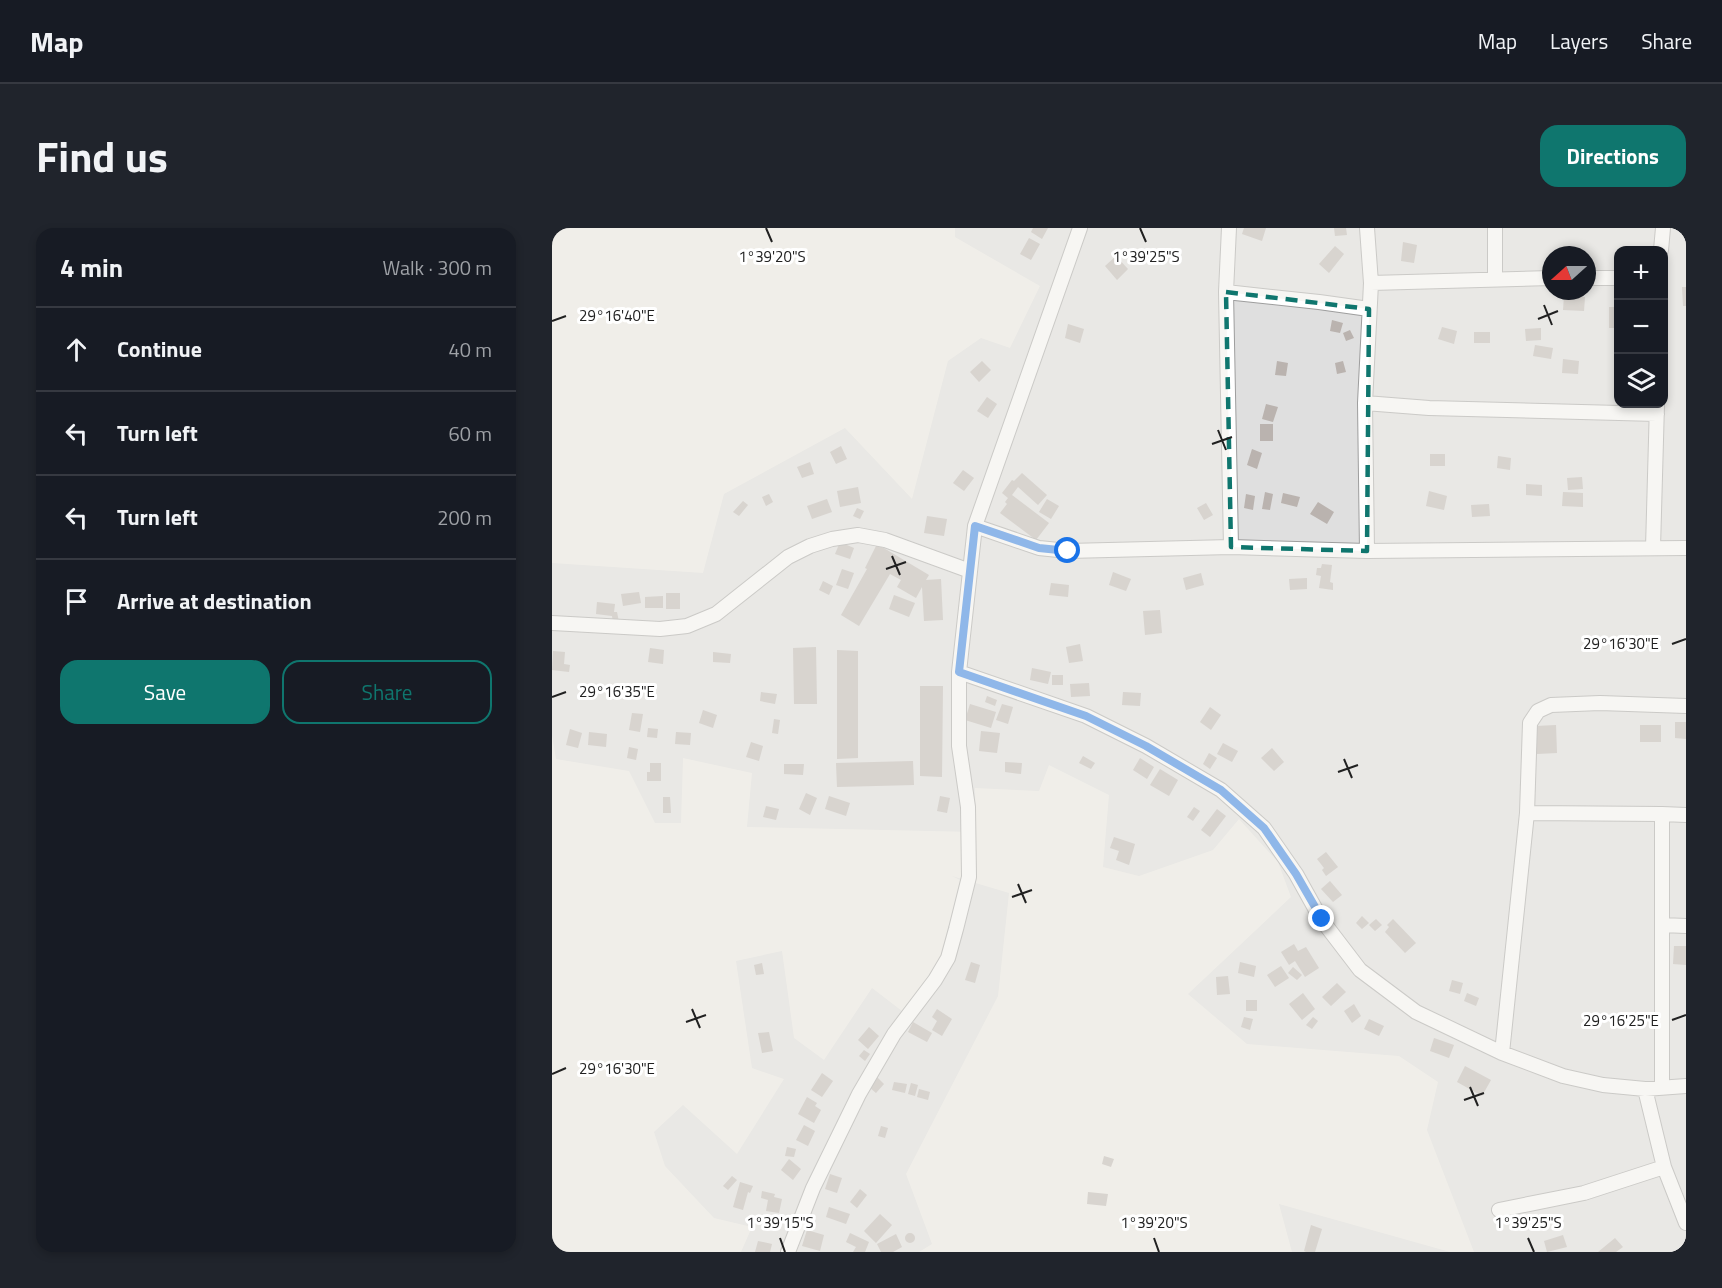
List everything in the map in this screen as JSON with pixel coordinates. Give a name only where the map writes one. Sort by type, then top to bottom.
[{"type":"street","points":[[788,1252],[813,1188],[859,1094],[894,1034],[935,980],[948,958],[969,877],[968,807],[959,746],[959,672],[975,526],[1080,228]]},
{"type":"street","points":[[1229,228],[1226,292],[1231,547]]},
{"type":"street","points":[[1367,228],[1371,283],[1365,403],[1367,551]]},
{"type":"street","points":[[1495,228],[1495,278]]},
{"type":"street","points":[[1661,246],[1663,228]]},
{"type":"street","points":[[1371,283],[1542,278]]},
{"type":"street","points":[[1596,278],[1614,278]]},
{"type":"street","points":[[1226,292],[1369,309]]},
{"type":"street","points":[[1365,403],[1429,408],[1657,409],[1653,548]]},
{"type":"street","points":[[975,526],[1039,548],[1068,551],[1231,547],[1367,551],[1686,548]]},
{"type":"street","points":[[552,623],[660,629],[687,626],[716,614],[789,557],[821,542],[858,535],[885,540],[970,571]]},
{"type":"street","points":[[959,672],[1086,716],[1146,746],[1221,790],[1264,828],[1296,874],[1322,919],[1360,970],[1416,1012],[1502,1053],[1563,1076],[1604,1085],[1645,1089],[1686,1086]]},
{"type":"street","points":[[1502,1053],[1527,813],[1530,723],[1538,711],[1551,705],[1600,703],[1686,706]]},
{"type":"street","points":[[1527,813],[1686,815]]},
{"type":"street","points":[[1662,814],[1662,1088]]},
{"type":"street","points":[[1662,926],[1686,926]]},
{"type":"street","points":[[1645,1089],[1664,1167],[1686,1223]]},
{"type":"street","points":[[1499,1210],[1584,1193],[1664,1167]]},
{"type":"highlighted area","points":[[1226,292],[1369,309],[1367,551],[1231,547]]},
{"type":"shaded area","points":[[955,228],[1686,228],[1686,1252],[1474,1252],[1427,1130],[1438,1082],[1399,1056],[1247,1044],[1188,994],[1291,897],[1278,862],[1239,819],[1213,850],[1139,876],[1103,867],[1109,795],[1049,765],[1039,791],[975,788],[976,832],[747,827],[752,773],[683,758],[681,823],[655,823],[629,771],[556,759],[552,735],[552,563],[703,573],[724,494],[845,428],[912,499],[948,361],[981,338],[1010,348],[1040,286],[955,237]]},
{"type":"shaded area","points":[[952,876],[1009,893],[998,996],[906,1174],[932,1244],[919,1252],[741,1252],[752,1227],[714,1218],[665,1166],[654,1132],[683,1105],[737,1154],[784,1079],[752,1068],[736,961],[782,951],[794,1038],[824,1060],[872,988],[902,1011],[939,964],[960,880]]},
{"type":"shaded area","points":[[1279,1204],[1450,1252],[1292,1252]]},
{"type":"building","points":[[1033,228],[1048,228],[1042,239],[1031,232]]},
{"type":"building","points":[[1244,228],[1266,228],[1262,241],[1242,234]]},
{"type":"building","points":[[1334,228],[1346,228],[1347,235],[1335,236]]},
{"type":"building","points":[[1029,238],[1040,244],[1031,260],[1020,254]]},
{"type":"building","points":[[1403,242],[1417,245],[1414,263],[1401,261]]},
{"type":"building","points":[[1335,246],[1344,254],[1329,273],[1319,264]]},
{"type":"building","points":[[1116,256],[1128,269],[1117,280],[1105,266]]},
{"type":"building","points":[[1682,287],[1686,287],[1686,306],[1683,306]]},
{"type":"building","points":[[1564,300],[1585,300],[1584,311],[1563,310]]},
{"type":"building","points":[[1609,307],[1614,307],[1614,328],[1609,328]]},
{"type":"building","points":[[1332,320],[1343,323],[1340,333],[1330,331]]},
{"type":"building","points":[[1068,324],[1084,329],[1080,343],[1065,338]]},
{"type":"building","points":[[1442,327],[1457,331],[1454,344],[1438,339]]},
{"type":"building","points":[[1541,328],[1541,340],[1526,341],[1525,329]]},
{"type":"building","points":[[1350,330],[1354,338],[1346,341],[1343,333]]},
{"type":"building","points":[[1474,332],[1490,332],[1490,343],[1474,343]]},
{"type":"building","points":[[1535,345],[1553,348],[1551,359],[1533,356]]},
{"type":"building","points":[[1563,359],[1579,361],[1578,374],[1562,373]]},
{"type":"building","points":[[982,361],[991,370],[979,382],[970,372]]},
{"type":"building","points":[[1277,361],[1288,363],[1286,376],[1275,375]]},
{"type":"building","points":[[1343,361],[1346,372],[1337,374],[1335,363]]},
{"type":"building","points":[[987,397],[997,404],[988,418],[977,411]]},
{"type":"building","points":[[1266,404],[1278,407],[1273,422],[1262,419]]},
{"type":"building","points":[[1260,424],[1273,424],[1273,441],[1260,441]]},
{"type":"building","points":[[841,446],[847,459],[836,464],[830,452]]},
{"type":"building","points":[[1252,449],[1262,453],[1257,469],[1247,465]]},
{"type":"building","points":[[1430,454],[1445,454],[1445,466],[1430,466]]},
{"type":"building","points":[[1498,456],[1511,458],[1510,470],[1497,468]]},
{"type":"building","points":[[810,462],[814,474],[802,478],[797,467]]},
{"type":"building","points":[[963,470],[974,478],[964,491],[953,483]]},
{"type":"building","points":[[1022,473],[1047,495],[1038,505],[1018,487],[1012,495],[1049,523],[1036,540],[1000,513],[1007,504],[1005,502],[1008,498],[1002,493],[1012,480],[1014,481]]},
{"type":"building","points":[[1582,477],[1583,489],[1568,490],[1567,478]]},
{"type":"building","points":[[1526,484],[1542,485],[1542,496],[1526,495]]},
{"type":"building","points":[[858,487],[861,503],[840,507],[837,491]]},
{"type":"building","points":[[1429,491],[1447,496],[1444,510],[1426,506]]},
{"type":"building","points":[[1265,492],[1273,494],[1270,510],[1262,509]]},
{"type":"building","points":[[1563,492],[1583,493],[1583,507],[1562,506]]},
{"type":"building","points":[[1283,493],[1300,497],[1297,507],[1281,503]]},
{"type":"building","points":[[769,494],[773,502],[766,506],[762,497]]},
{"type":"building","points":[[1246,494],[1255,496],[1253,510],[1244,508]]},
{"type":"building","points":[[827,499],[832,512],[812,519],[807,506]]},
{"type":"building","points":[[1047,499],[1059,506],[1051,519],[1039,512]]},
{"type":"building","points":[[743,501],[748,505],[739,516],[733,512]]},
{"type":"building","points":[[1318,502],[1334,512],[1327,524],[1310,514]]},
{"type":"building","points":[[1206,503],[1213,515],[1204,520],[1197,508]]},
{"type":"building","points":[[1489,504],[1490,516],[1472,517],[1471,505]]},
{"type":"building","points":[[857,508],[864,511],[860,519],[853,516]]},
{"type":"building","points":[[927,516],[947,519],[944,536],[924,533]]},
{"type":"building","points":[[840,542],[854,548],[850,559],[835,554]]},
{"type":"building","points":[[877,544],[929,575],[926,580],[941,579],[943,620],[924,621],[922,587],[916,598],[897,587],[901,580],[890,574],[859,626],[841,615],[867,569],[865,568]]},
{"type":"building","points":[[1322,564],[1332,565],[1330,582],[1333,583],[1333,590],[1319,588],[1321,576],[1316,575],[1317,568],[1321,568]]},
{"type":"building","points":[[842,569],[854,573],[848,589],[836,585]]},
{"type":"building","points":[[1113,572],[1131,579],[1126,591],[1109,585]]},
{"type":"building","points":[[1201,573],[1204,585],[1186,590],[1183,578]]},
{"type":"building","points":[[1307,578],[1307,589],[1290,590],[1289,579]]},
{"type":"building","points":[[823,581],[833,586],[829,595],[819,590]]},
{"type":"building","points":[[1051,583],[1069,585],[1068,597],[1049,595]]},
{"type":"building","points":[[639,592],[641,603],[623,606],[621,594]]},
{"type":"building","points":[[666,593],[680,593],[680,609],[666,609]]},
{"type":"building","points":[[894,595],[915,603],[909,617],[889,609]]},
{"type":"building","points":[[663,596],[663,608],[645,608],[645,597]]},
{"type":"building","points":[[597,602],[615,604],[614,612],[617,612],[619,622],[613,623],[612,616],[596,614]]},
{"type":"building","points":[[1160,610],[1162,633],[1145,635],[1143,611]]},
{"type":"building","points":[[1080,644],[1083,661],[1069,663],[1066,647]]},
{"type":"building","points":[[816,647],[817,704],[794,704],[793,648]]},
{"type":"building","points":[[650,648],[664,650],[663,664],[648,662]]},
{"type":"building","points":[[837,650],[858,651],[858,758],[837,759]]},
{"type":"building","points":[[553,651],[565,652],[564,664],[570,665],[569,672],[552,670]]},
{"type":"building","points":[[713,652],[731,654],[730,663],[713,662]]},
{"type":"building","points":[[1032,668],[1051,672],[1048,684],[1030,680]]},
{"type":"building","points":[[1052,675],[1063,675],[1063,685],[1052,685]]},
{"type":"building","points":[[1089,683],[1090,696],[1071,697],[1070,684]]},
{"type":"building","points":[[920,686],[943,686],[942,777],[920,776]]},
{"type":"building","points":[[761,692],[777,694],[775,704],[760,701]]},
{"type":"building","points":[[1123,692],[1141,693],[1140,706],[1122,705]]},
{"type":"building","points":[[987,696],[997,700],[995,706],[985,702]]},
{"type":"building","points":[[970,704],[996,712],[991,728],[965,720]]},
{"type":"building","points":[[1002,704],[1013,707],[1008,724],[996,720]]},
{"type":"building","points":[[1210,707],[1221,715],[1211,730],[1200,722]]},
{"type":"building","points":[[703,710],[717,715],[713,728],[699,723]]},
{"type":"building","points":[[632,713],[643,714],[640,732],[629,730]]},
{"type":"building","points":[[774,719],[780,720],[778,734],[772,733]]},
{"type":"building","points":[[1675,722],[1686,722],[1686,739],[1675,738]]},
{"type":"building","points":[[1556,725],[1557,753],[1537,754],[1536,726]]},
{"type":"building","points":[[1640,725],[1661,725],[1661,742],[1640,742]]},
{"type":"building","points":[[648,728],[658,729],[657,738],[647,737]]},
{"type":"building","points":[[570,729],[582,733],[578,748],[566,745]]},
{"type":"building","points":[[981,731],[1000,733],[997,753],[979,751]]},
{"type":"building","points":[[589,732],[607,734],[606,747],[588,745]]},
{"type":"building","points":[[676,732],[691,733],[690,745],[675,744]]},
{"type":"building","points":[[751,742],[763,746],[759,761],[746,757]]},
{"type":"building","points":[[1223,743],[1238,751],[1232,762],[1217,754]]},
{"type":"building","points":[[629,747],[638,749],[636,760],[627,758]]},
{"type":"building","points":[[1272,748],[1284,762],[1274,771],[1261,758]]},
{"type":"building","points":[[1209,753],[1217,758],[1210,769],[1203,764]]},
{"type":"building","points":[[1083,756],[1095,763],[1091,769],[1079,763]]},
{"type":"building","points":[[1140,758],[1154,767],[1147,779],[1133,770]]},
{"type":"building","points":[[913,761],[914,785],[837,787],[836,763]]},
{"type":"building","points":[[1005,762],[1022,763],[1021,774],[1005,772]]},
{"type":"building","points":[[650,763],[661,763],[661,781],[647,781]]},
{"type":"building","points":[[784,764],[804,764],[803,775],[784,774]]},
{"type":"building","points":[[1160,769],[1178,780],[1169,796],[1150,785]]},
{"type":"building","points":[[806,793],[817,798],[810,815],[799,809]]},
{"type":"building","points":[[829,796],[850,803],[846,816],[825,809]]},
{"type":"building","points":[[940,796],[950,798],[947,813],[937,811]]},
{"type":"building","points":[[663,797],[670,797],[671,813],[663,813]]},
{"type":"building","points":[[766,806],[779,809],[776,820],[763,817]]},
{"type":"building","points":[[1194,807],[1200,811],[1193,821],[1187,817]]},
{"type":"building","points":[[1217,809],[1226,816],[1210,837],[1201,830]]},
{"type":"building","points":[[1114,837],[1135,844],[1129,865],[1116,860],[1119,851],[1110,848]]},
{"type":"building","points":[[1326,852],[1338,867],[1326,876],[1322,870],[1324,868],[1317,859]]},
{"type":"building","points":[[1330,881],[1342,895],[1333,902],[1321,889]]},
{"type":"building","points":[[1362,916],[1369,923],[1362,929],[1356,923]]},
{"type":"building","points":[[1376,919],[1382,925],[1375,931],[1369,925]]},
{"type":"building","points":[[1393,919],[1416,943],[1405,953],[1385,932],[1389,927],[1387,925]]},
{"type":"building","points":[[1294,944],[1298,951],[1306,947],[1319,968],[1305,977],[1295,961],[1289,965],[1281,952]]},
{"type":"building","points":[[1674,946],[1686,946],[1686,965],[1673,964]]},
{"type":"building","points":[[971,962],[980,965],[975,983],[965,980]]},
{"type":"building","points":[[1240,962],[1256,966],[1254,977],[1238,973]]},
{"type":"building","points":[[762,963],[764,974],[756,975],[754,965]]},
{"type":"building","points":[[1281,966],[1289,978],[1275,987],[1267,975]]},
{"type":"building","points":[[1293,967],[1302,975],[1297,980],[1288,973]]},
{"type":"building","points":[[1228,976],[1230,994],[1217,995],[1216,977]]},
{"type":"building","points":[[1452,980],[1463,983],[1460,994],[1449,991]]},
{"type":"building","points":[[1337,983],[1346,992],[1331,1006],[1322,997]]},
{"type":"building","points":[[1303,993],[1315,1009],[1302,1020],[1289,1004]]},
{"type":"building","points":[[1467,993],[1479,998],[1476,1006],[1464,1001]]},
{"type":"building","points":[[1246,1000],[1257,1000],[1257,1011],[1246,1011]]},
{"type":"building","points":[[1354,1004],[1361,1016],[1352,1023],[1344,1011]]},
{"type":"building","points":[[937,1009],[952,1019],[942,1036],[932,1030],[937,1021],[932,1017]]},
{"type":"building","points":[[1244,1017],[1253,1019],[1250,1030],[1241,1027]]},
{"type":"building","points":[[1313,1017],[1318,1021],[1312,1029],[1306,1025]]},
{"type":"building","points":[[1369,1019],[1384,1026],[1379,1036],[1364,1029]]},
{"type":"building","points":[[913,1022],[932,1033],[927,1042],[908,1032]]},
{"type":"building","points":[[869,1027],[879,1036],[868,1049],[858,1040]]},
{"type":"building","points":[[769,1032],[773,1051],[762,1053],[758,1033]]},
{"type":"building","points":[[1434,1038],[1454,1045],[1449,1058],[1430,1051]]},
{"type":"building","points":[[864,1050],[870,1054],[865,1061],[859,1056]]},
{"type":"building","points":[[1465,1066],[1491,1080],[1482,1096],[1457,1082]]},
{"type":"building","points":[[822,1073],[833,1081],[822,1097],[811,1090]]},
{"type":"building","points":[[877,1077],[884,1084],[876,1093],[869,1087]]},
{"type":"building","points":[[894,1082],[907,1084],[905,1093],[892,1090]]},
{"type":"building","points":[[911,1083],[918,1085],[915,1096],[908,1094]]},
{"type":"building","points":[[919,1089],[930,1092],[928,1100],[917,1097]]},
{"type":"building","points":[[807,1097],[817,1103],[815,1106],[821,1110],[814,1123],[798,1114]]},
{"type":"building","points":[[804,1125],[815,1131],[808,1146],[796,1140]]},
{"type":"building","points":[[881,1126],[888,1128],[885,1138],[878,1136]]},
{"type":"building","points":[[787,1147],[796,1149],[794,1157],[785,1156]]},
{"type":"building","points":[[1104,1156],[1114,1159],[1111,1167],[1102,1164]]},
{"type":"building","points":[[789,1159],[801,1169],[793,1180],[781,1170]]},
{"type":"building","points":[[830,1174],[842,1178],[837,1193],[825,1189]]},
{"type":"building","points":[[732,1176],[737,1180],[728,1190],[723,1186]]},
{"type":"building","points":[[740,1182],[753,1186],[750,1193],[748,1192],[743,1210],[733,1207]]},
{"type":"building","points":[[860,1189],[867,1195],[857,1208],[850,1202]]},
{"type":"building","points":[[762,1191],[775,1194],[774,1197],[782,1199],[779,1213],[766,1211],[768,1200],[761,1198]]},
{"type":"building","points":[[1088,1192],[1108,1194],[1106,1206],[1087,1204]]},
{"type":"building","points":[[829,1207],[850,1214],[846,1224],[826,1217]]},
{"type":"building","points":[[880,1214],[892,1225],[876,1243],[864,1231]]},
{"type":"building","points":[[1311,1225],[1322,1229],[1315,1252],[1306,1252],[1304,1251]]},
{"type":"building","points":[[807,1230],[824,1235],[820,1251],[802,1246]]},
{"type":"building","points":[[850,1233],[869,1242],[865,1252],[853,1252],[856,1247],[846,1242]]},
{"type":"building","points":[[910,1233],[915,1238],[910,1243],[905,1238]]},
{"type":"building","points":[[896,1234],[902,1247],[893,1252],[881,1252],[877,1244]]},
{"type":"building","points":[[1563,1235],[1567,1247],[1547,1252],[1544,1241]]},
{"type":"building","points":[[1615,1238],[1623,1247],[1616,1252],[1598,1252]]},
{"type":"building","points":[[758,1241],[772,1244],[770,1252],[755,1252]]},
{"type":"route","points":[[1068,551],[1039,548],[975,526],[959,672],[1086,716],[1146,746],[1221,790],[1264,828],[1296,874],[1322,919]]}]
